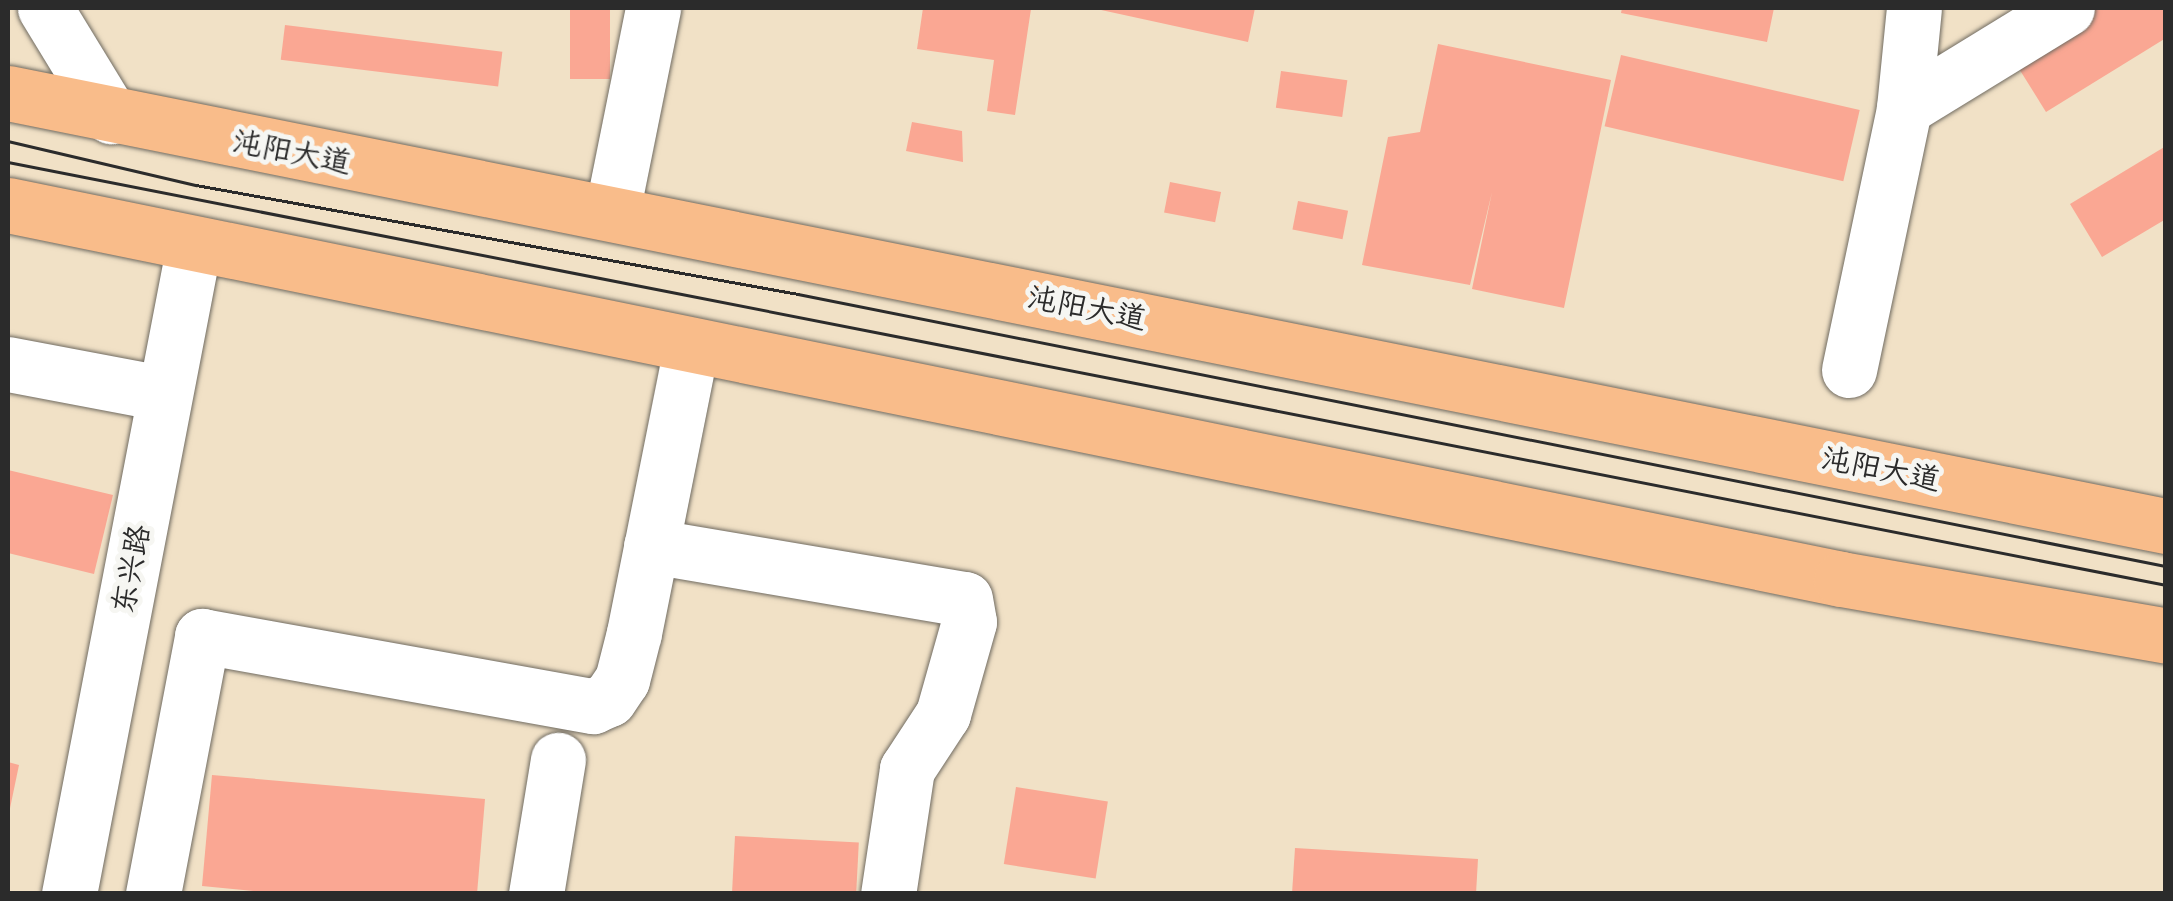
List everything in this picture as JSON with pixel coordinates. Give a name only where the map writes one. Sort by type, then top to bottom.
[{"type":"main road","name":"沌阳大道","points":[[8,93],[2166,526]]},
{"type":"main road","points":[[8,205],[692,349],[1841,579],[2166,636]]},
{"type":"street","points":[[45,8],[111,116]]},
{"type":"street","points":[[612,212],[654,8]]},
{"type":"street","points":[[1848,370],[1904,108],[1914,8]]},
{"type":"street","points":[[1904,108],[2067,8]]},
{"type":"street","name":"东兴路","points":[[70,894],[162,393],[194,245]]},
{"type":"street","points":[[153,894],[202,636],[592,706],[609,699],[622,680],[692,349]]},
{"type":"street","points":[[8,364],[162,393]]},
{"type":"street","points":[[651,546],[965,599],[969,622],[943,714],[907,769],[888,894]]},
{"type":"street","points":[[536,894],[558,760]]},
{"type":"building","points":[[570,8],[610,8],[610,79],[570,79]]},
{"type":"building","points":[[923,8],[1031,9],[1015,115],[987,111],[994,60],[917,49]]},
{"type":"building","points":[[1092,8],[1255,8],[1248,42]]},
{"type":"building","points":[[1622,8],[1774,8],[1767,42],[1621,13]]},
{"type":"building","points":[[2097,8],[2166,8],[2166,38],[2046,112],[2013,59]]},
{"type":"building","points":[[285,25],[502,52],[498,86],[281,60]]},
{"type":"building","points":[[1438,44],[1611,80],[1564,308],[1472,289],[1492,192],[1470,285],[1362,265],[1388,137],[1420,132]]},
{"type":"building","points":[[1621,55],[1860,110],[1843,181],[1605,126]]},
{"type":"building","points":[[1281,71],[1347,80],[1342,117],[1276,108]]},
{"type":"building","points":[[912,122],[962,131],[963,162],[906,151]]},
{"type":"building","points":[[2166,146],[2166,219],[2102,257],[2070,204]]},
{"type":"building","points":[[1170,182],[1221,192],[1215,222],[1164,212]]},
{"type":"building","points":[[1298,201],[1348,211],[1343,239],[1292,229]]},
{"type":"building","points":[[8,470],[113,495],[94,574],[8,553]]},
{"type":"building","points":[[8,762],[19,765],[9,813],[8,813]]},
{"type":"building","points":[[212,775],[485,799],[477,894],[284,894],[202,886]]},
{"type":"building","points":[[1016,787],[1108,802],[1096,879],[1004,864]]},
{"type":"building","points":[[735,836],[859,842],[856,894],[732,894]]},
{"type":"building","points":[[1295,848],[1478,859],[1476,894],[1292,894]]},
{"type":"tram line","points":[[8,141],[196,185],[798,294],[2166,566]]},
{"type":"tram line","points":[[8,162],[2166,585]]}]
